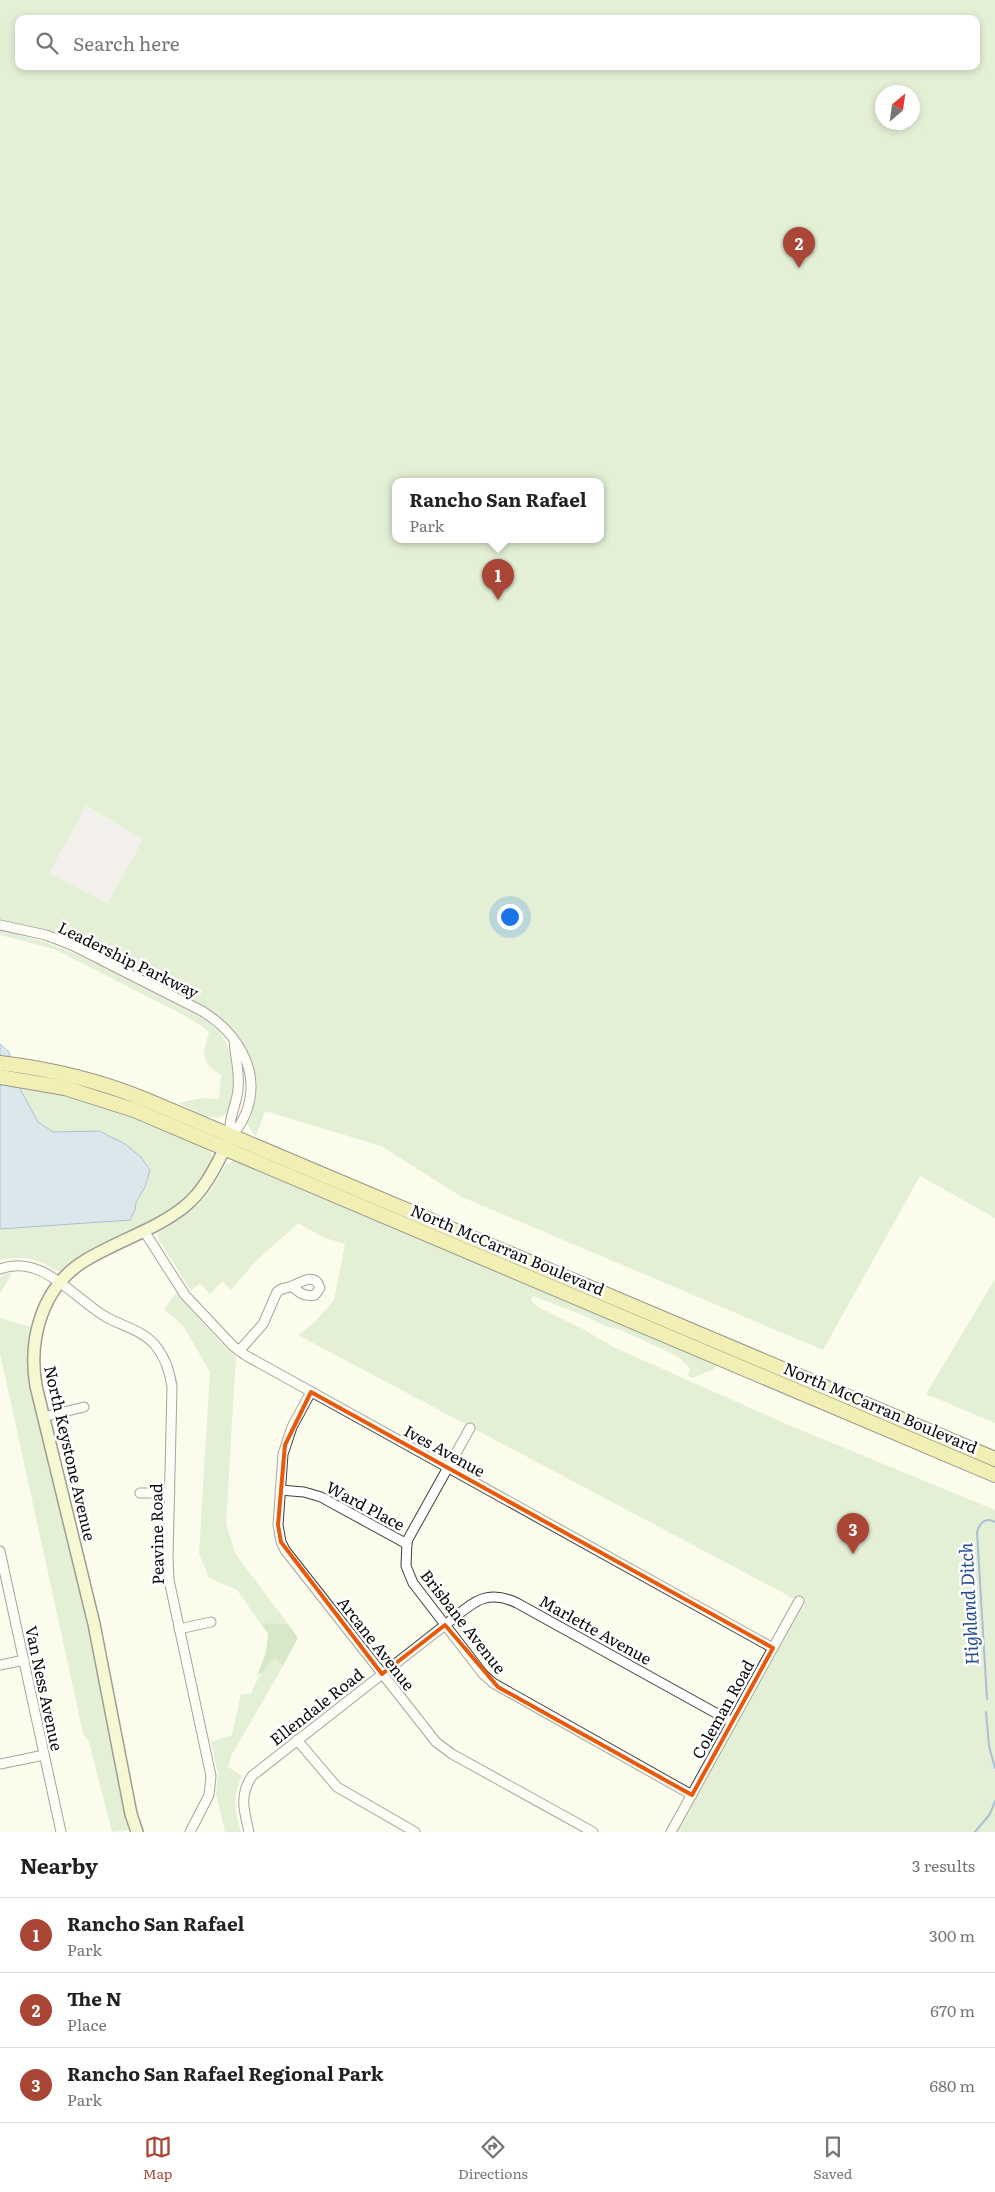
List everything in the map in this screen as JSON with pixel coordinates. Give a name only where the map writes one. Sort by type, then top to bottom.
[{"type":"main road","name":"North McCarran Boulevard","points":[[0,1063],[54,1071],[114,1087],[231,1136],[995,1475]]},
{"type":"main road","name":"North McCarran Boulevard","points":[[0,1077],[41,1083],[87,1094],[134,1110],[225,1149],[995,1459]]},
{"type":"street","name":"Leadership Parkway","points":[[0,925],[46,935],[82,950],[207,1014],[220,1024],[239,1045],[248,1061],[252,1081],[246,1113],[241,1125],[231,1136]]},
{"type":"street","points":[[231,1136],[230,1120],[236,1101],[239,1080],[234,1040]]},
{"type":"street","name":"North Keystone Avenue","points":[[137,1832],[131,1814],[94,1624],[43,1417],[34,1374],[34,1346],[42,1312],[60,1283],[73,1269],[170,1216],[193,1199],[210,1177],[231,1136]]},
{"type":"street","name":"Ives Avenue","points":[[144,1231],[181,1290],[238,1351],[773,1648]]},
{"type":"street","points":[[0,1269],[10,1265],[33,1267],[60,1283]]},
{"type":"street","name":"Peavine Road","points":[[60,1283],[104,1316],[148,1338],[167,1364],[172,1387],[168,1568],[211,1776],[211,1786],[206,1802],[190,1832]]},
{"type":"street","points":[[238,1351],[263,1324],[277,1292],[281,1288],[292,1286]]},
{"type":"street","name":"Arcane Avenue","points":[[311,1392],[285,1445],[278,1525],[281,1542],[285,1550],[430,1736],[443,1748],[593,1832]]},
{"type":"street","points":[[43,1417],[84,1407]]},
{"type":"street","name":"Brisbane Avenue","points":[[470,1428],[407,1544],[405,1558],[409,1574],[419,1591],[483,1674],[498,1687],[692,1794]]},
{"type":"street","name":"Ward Place","points":[[280,1490],[304,1492],[321,1497],[407,1544]]},
{"type":"street","points":[[140,1493],[170,1493]]},
{"type":"street","name":"Van Ness Avenue","points":[[0,1551],[61,1832]]},
{"type":"street","name":"Marlette Avenue","points":[[445,1625],[480,1599],[501,1596],[517,1603],[732,1722]]},
{"type":"street","name":"Coleman Road","points":[[671,1832],[799,1601]]},
{"type":"street","points":[[180,1629],[211,1622]]},
{"type":"street","name":"Ellendale Road","points":[[250,1832],[242,1802],[248,1782],[258,1771],[445,1625]]},
{"type":"street","points":[[0,1665],[24,1660]]},
{"type":"street","points":[[297,1740],[337,1787],[415,1832]]},
{"type":"street","points":[[0,1764],[44,1755]]},
{"type":"highlighted area","points":[[311,1392],[773,1648],[692,1795],[498,1687],[445,1625],[382,1674],[281,1542],[278,1525],[285,1445]]},
{"type":"shaded area","points":[[85,806],[143,839],[108,903],[49,873]]},
{"type":"green space","points":[[0,0],[995,0],[995,1218],[920,1176],[823,1350],[462,1197],[381,1146],[265,1111],[256,1136],[245,1120],[251,1106],[245,1051],[230,1028],[211,1010],[65,937],[31,926],[0,920]],"holes":[[[86,806],[143,839],[108,903],[49,873]]]},
{"type":"green space","points":[[0,931],[26,937],[76,954],[195,1014],[213,1026],[227,1045],[234,1067],[234,1092],[230,1108],[226,1114],[216,1118],[211,1117],[178,1103],[202,1098],[219,1099],[221,1075],[214,1071],[205,1057],[204,1052],[209,1033],[202,1026],[54,949],[0,935]]},
{"type":"green space","points":[[0,1084],[65,1095],[105,1107],[207,1149],[212,1158],[203,1176],[176,1204],[160,1215],[91,1252],[66,1270],[58,1271],[29,1259],[11,1258],[0,1260]]},
{"type":"green space","points":[[234,1161],[716,1364],[714,1369],[692,1378],[688,1376],[690,1369],[679,1357],[621,1330],[607,1327],[585,1316],[533,1296],[531,1299],[538,1307],[585,1330],[613,1347],[791,1426],[995,1510],[995,1832],[677,1832],[804,1604],[298,1335],[314,1323],[334,1300],[345,1244],[325,1238],[298,1223],[256,1261],[231,1290],[222,1281],[210,1294],[200,1283],[191,1291],[157,1234],[198,1205],[211,1190],[226,1164]]},
{"type":"green space","points":[[12,1273],[0,1294],[0,1277]]},
{"type":"green space","points":[[995,1279],[995,1423],[926,1394]]},
{"type":"green space","points":[[176,1293],[236,1357],[226,1523],[235,1553],[288,1624],[261,1624],[237,1590],[209,1578],[199,1553],[210,1372],[184,1327],[164,1309]]},
{"type":"green space","points":[[0,1318],[31,1327],[27,1362],[29,1383],[91,1634],[128,1830],[112,1832],[89,1742],[83,1733],[0,1353]]},
{"type":"green space","points":[[261,1624],[288,1624],[298,1638],[283,1666],[276,1660],[272,1660],[263,1672],[257,1676],[266,1652],[268,1634]]},
{"type":"green space","points":[[272,1660],[276,1660],[283,1666],[231,1756],[228,1767],[242,1776],[236,1797],[237,1817],[241,1832],[225,1832],[216,1794],[218,1774],[211,1742],[232,1735],[241,1694],[251,1694]]},
{"type":"water","points":[[0,1044],[9,1052],[19,1087],[38,1122],[53,1132],[99,1131],[125,1144],[141,1157],[150,1170],[145,1187],[136,1202],[135,1210],[130,1220],[0,1229]]},
{"type":"waterway","name":"Highland Ditch","points":[[987,1699],[977,1532],[984,1521],[995,1522]]},
{"type":"waterway","name":"Highland Ditch","points":[[986,1712],[989,1746],[995,1768]]},
{"type":"waterway","name":"Highland Ditch","points":[[975,1832],[990,1814],[995,1801]]},
{"type":"place","name":"The N","points":[[799,268]]},
{"type":"place","name":"Rancho San Rafael","points":[[498,600]]},
{"type":"place","name":"Rancho San Rafael Regional Park","points":[[853,1554]]}]
